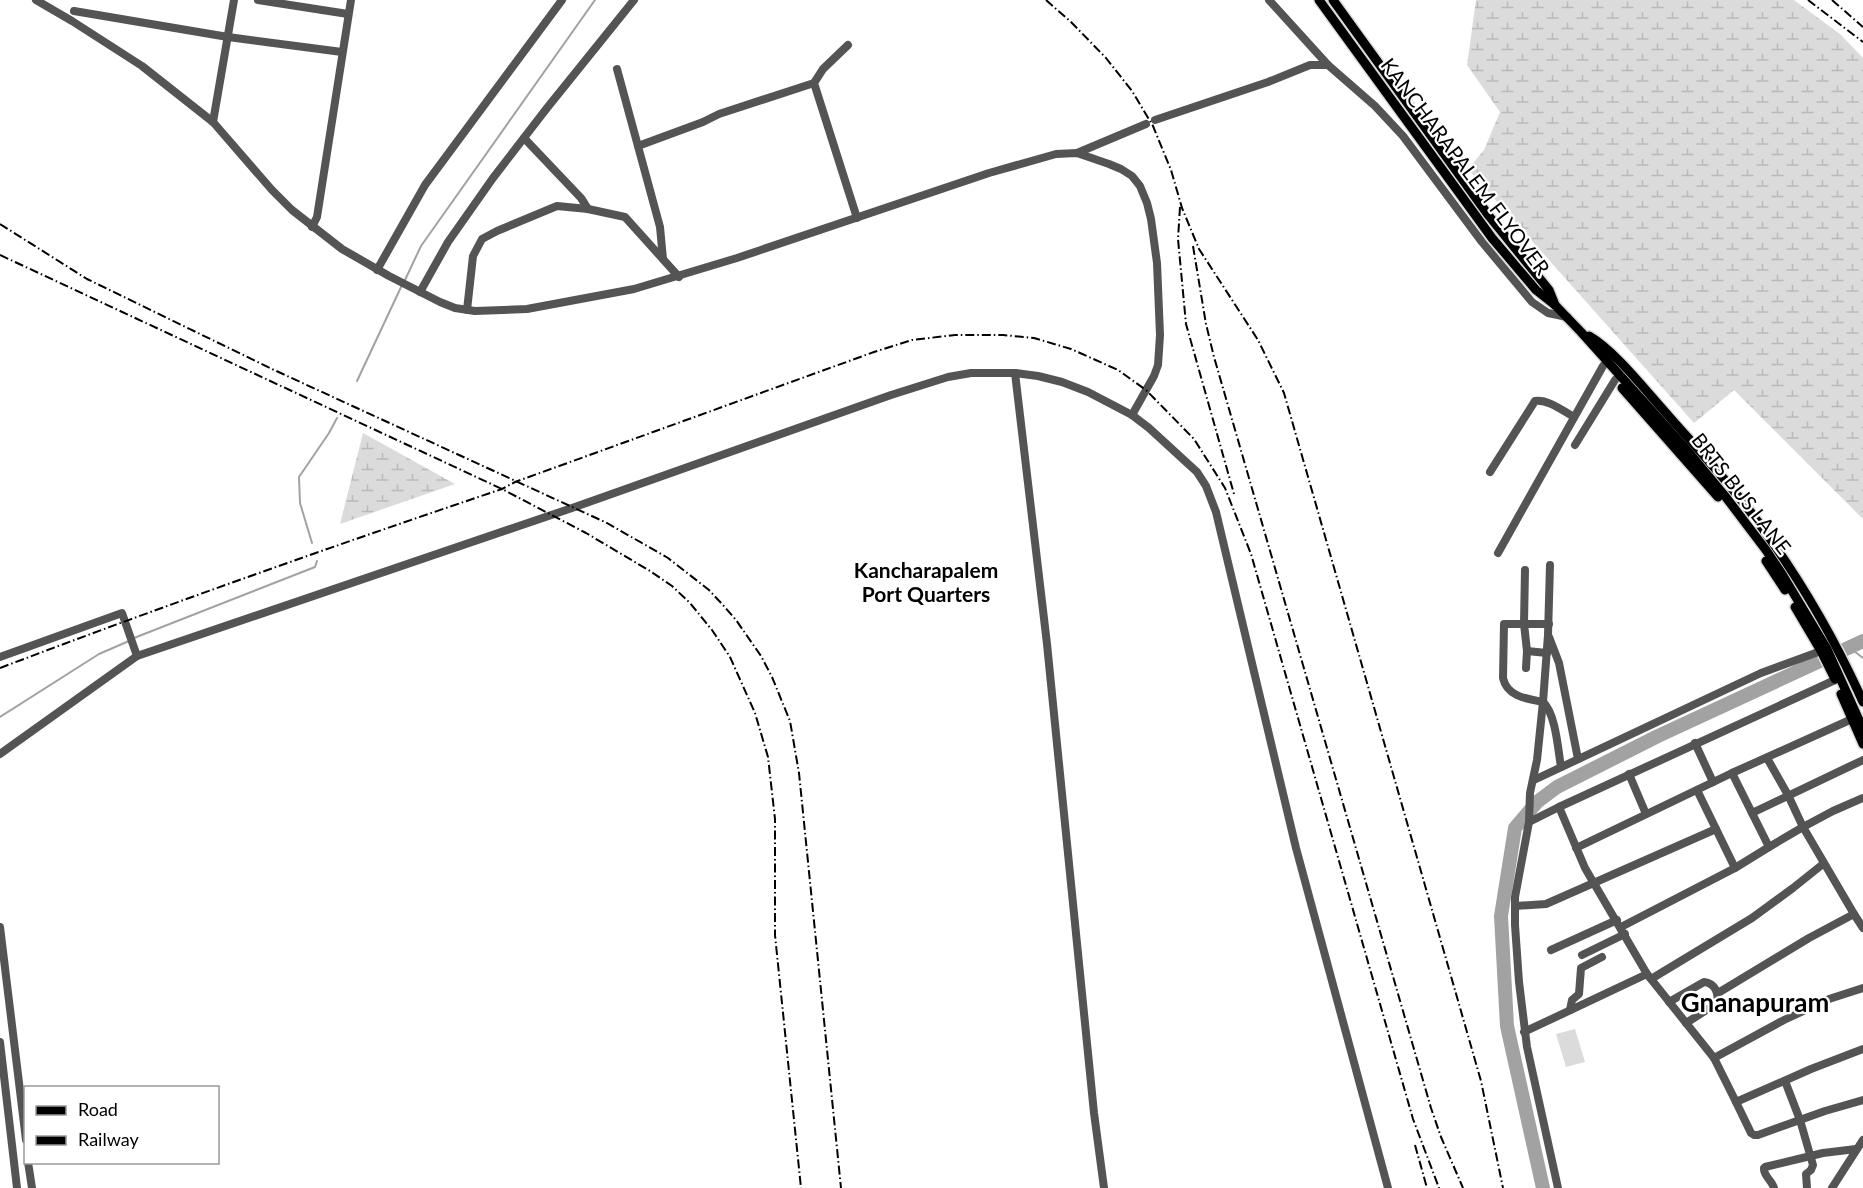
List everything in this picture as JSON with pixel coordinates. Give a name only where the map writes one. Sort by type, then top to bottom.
[{"type":"main road","name":"KANCHARAPALEM FLYOVER","points":[[1319,0],[1485,228],[1536,290],[1556,305]]},
{"type":"main road","name":"KANCHARAPALEM FLYOVER","points":[[1333,0],[1489,216],[1544,283],[1556,305]]},
{"type":"main road","name":"BRTS BUS LANE","points":[[1556,305],[1687,450],[1725,496],[1782,574],[1828,648]]},
{"type":"main road","points":[[1581,332],[1591,353],[1723,503],[1757,547],[1828,648],[1863,729]]},
{"type":"main road","points":[[1828,648],[1863,702]]},
{"type":"main road","points":[[1835,662],[1835,680],[1863,744]]},
{"type":"street","points":[[36,0],[142,66],[213,122],[292,210],[342,249],[417,290],[455,308],[467,310],[500,311],[554,305],[634,289],[679,277],[1024,162],[1056,154],[1077,153],[1146,124]]},
{"type":"street","points":[[72,21],[76,0]]},
{"type":"street","points":[[213,122],[234,0]]},
{"type":"street","points":[[258,0],[348,14]]},
{"type":"street","points":[[312,227],[317,217],[351,0]]},
{"type":"street","points":[[377,270],[425,185],[562,0]]},
{"type":"street","points":[[417,290],[453,234],[524,138],[634,0]]},
{"type":"street","points":[[1269,0],[1328,65],[1375,106],[1403,136],[1482,242],[1532,302],[1541,310],[1567,317]]},
{"type":"street","points":[[74,10],[228,37],[342,52]]},
{"type":"street","points":[[638,146],[704,122],[719,114],[814,83],[823,69],[848,45]]},
{"type":"street","points":[[1310,65],[1316,52]]},
{"type":"street","points":[[1155,120],[1268,82],[1310,65],[1328,65]]},
{"type":"street","points":[[617,69],[660,227],[663,259]]},
{"type":"street","points":[[814,83],[857,218]]},
{"type":"street","points":[[524,138],[581,198],[588,209]]},
{"type":"street","points":[[1077,153],[1121,169],[1132,177],[1140,186],[1151,219],[1157,263],[1160,354],[1154,376],[1132,415]]},
{"type":"street","points":[[467,310],[474,256],[482,239],[557,206],[588,209],[625,217],[679,277]]},
{"type":"street","points":[[1498,553],[1603,366]]},
{"type":"street","points":[[0,754],[137,656],[572,508],[891,394],[948,377],[971,373],[1016,373],[1062,382],[1088,392],[1132,415],[1197,472],[1206,486],[1216,512],[1296,848],[1388,1188]]},
{"type":"street","points":[[1016,373],[1047,644],[1094,1113],[1104,1188]]},
{"type":"street","points":[[1575,445],[1615,380]]},
{"type":"street","points":[[1490,472],[1535,401],[1548,402],[1574,417]]},
{"type":"street","points":[[1579,409],[1592,417]]},
{"type":"street","points":[[1550,565],[1549,624],[1543,702],[1534,780],[1530,793],[1530,819],[1516,888],[1515,906],[1524,1032],[1558,1188]]},
{"type":"street","points":[[1525,570],[1526,668]]},
{"type":"street","points":[[0,657],[122,613],[137,656]]},
{"type":"street","points":[[1549,624],[1504,624],[1504,684],[1516,696],[1543,702],[1549,710],[1561,767]]},
{"type":"street","points":[[1548,635],[1559,663],[1578,759]]},
{"type":"street","points":[[1534,780],[1761,673],[1828,648]]},
{"type":"street","points":[[1527,651],[1547,653]]},
{"type":"street","points":[[1530,819],[1835,680]]},
{"type":"street","points":[[1576,848],[1732,773],[1852,719]]},
{"type":"street","points":[[1695,743],[1713,782]]},
{"type":"street","points":[[1767,758],[1823,864],[1863,928]]},
{"type":"street","points":[[1752,813],[1863,760]]},
{"type":"street","points":[[1732,773],[1769,847]]},
{"type":"street","points":[[1629,774],[1646,814]]},
{"type":"street","points":[[1697,790],[1735,868]]},
{"type":"street","points":[[1582,955],[1621,927],[1735,868],[1833,811],[1863,798]]},
{"type":"street","points":[[1559,807],[1594,884],[1649,976],[1714,1058],[1754,1135],[1758,1136],[1863,1100]]},
{"type":"street","points":[[1515,906],[1546,904],[1716,829]]},
{"type":"street","points":[[1524,1032],[1649,976],[1752,918],[1823,864]]},
{"type":"street","points":[[1718,993],[1809,938],[1854,914]]},
{"type":"street","points":[[0,927],[3,978],[24,1126]]},
{"type":"street","points":[[1551,950],[1621,927]]},
{"type":"street","points":[[1570,1010],[1572,1000],[1579,994],[1581,968],[1602,957]]},
{"type":"street","points":[[1669,1002],[1704,982],[1713,985],[1718,993],[1716,1004],[1686,1023]]},
{"type":"street","points":[[1714,1058],[1829,999],[1863,988]]},
{"type":"street","points":[[0,1042],[17,1188]]},
{"type":"street","points":[[1736,1102],[1863,1049]]},
{"type":"street","points":[[1,1053],[14,1052]]},
{"type":"street","points":[[4,1077],[17,1076]]},
{"type":"street","points":[[1785,1081],[1800,1120],[1813,1168],[1806,1174],[1807,1188]]},
{"type":"street","points":[[1832,1188],[1863,1140]]},
{"type":"street","points":[[1774,1188],[1772,1181],[1764,1173],[1764,1168],[1810,1156],[1856,1149]]},
{"type":"street","points":[[28,1164],[32,1188]]},
{"type":"green space","points":[[1476,0],[1794,0],[1841,35],[1863,58],[1863,519],[1734,390],[1694,423],[1468,169],[1484,150],[1500,112],[1467,65]]},
{"type":"green space","points":[[363,433],[455,484],[340,524]]},
{"type":"green space","points":[[1575,1029],[1585,1062],[1566,1067],[1556,1034]]},
{"type":"waterway","points":[[405,280],[421,246],[595,0]]},
{"type":"waterway","points":[[357,381],[402,285]]},
{"type":"waterway","points":[[312,543],[300,503],[299,477],[337,418]]},
{"type":"waterway","points":[[134,638],[315,567],[317,561]]},
{"type":"waterway","points":[[0,717],[99,654],[129,641]]},
{"type":"waterway","points":[[1543,1188],[1507,1026],[1501,916],[1515,828],[1537,802],[1557,787],[1658,736],[1863,641]]},
{"type":"waterway","points":[[1850,648],[1863,658]]},
{"type":"railway","points":[[1046,0],[1106,58],[1132,91],[1153,126],[1199,249],[1258,340],[1284,393],[1481,1081],[1503,1188]]},
{"type":"railway","points":[[1808,0],[1863,42]]},
{"type":"railway","points":[[1832,0],[1863,27]]},
{"type":"railway","points":[[1180,207],[1178,239],[1186,324],[1234,494]]},
{"type":"railway","points":[[0,224],[87,279],[272,369],[607,523],[668,558],[709,590],[736,620],[761,656],[790,721],[799,773],[841,1188]]},
{"type":"railway","points":[[1193,246],[1214,357],[1431,1108],[1463,1188]]},
{"type":"railway","points":[[0,255],[502,489],[586,533],[650,571],[672,586],[690,603],[730,657],[755,713],[768,757],[775,819],[775,935],[801,1188]]},
{"type":"railway","points":[[0,668],[912,340],[955,335],[1003,335],[1034,338],[1071,349],[1118,370],[1146,390],[1194,439],[1225,488],[1251,554],[1413,1119],[1439,1188]]},
{"type":"railway","points":[[1415,1145],[1427,1188]]},
{"type":"district","name":"Kancharapalem Port Quarters","points":[[926,581]]},
{"type":"district","name":"Gnanapuram","points":[[1755,1002]]}]
